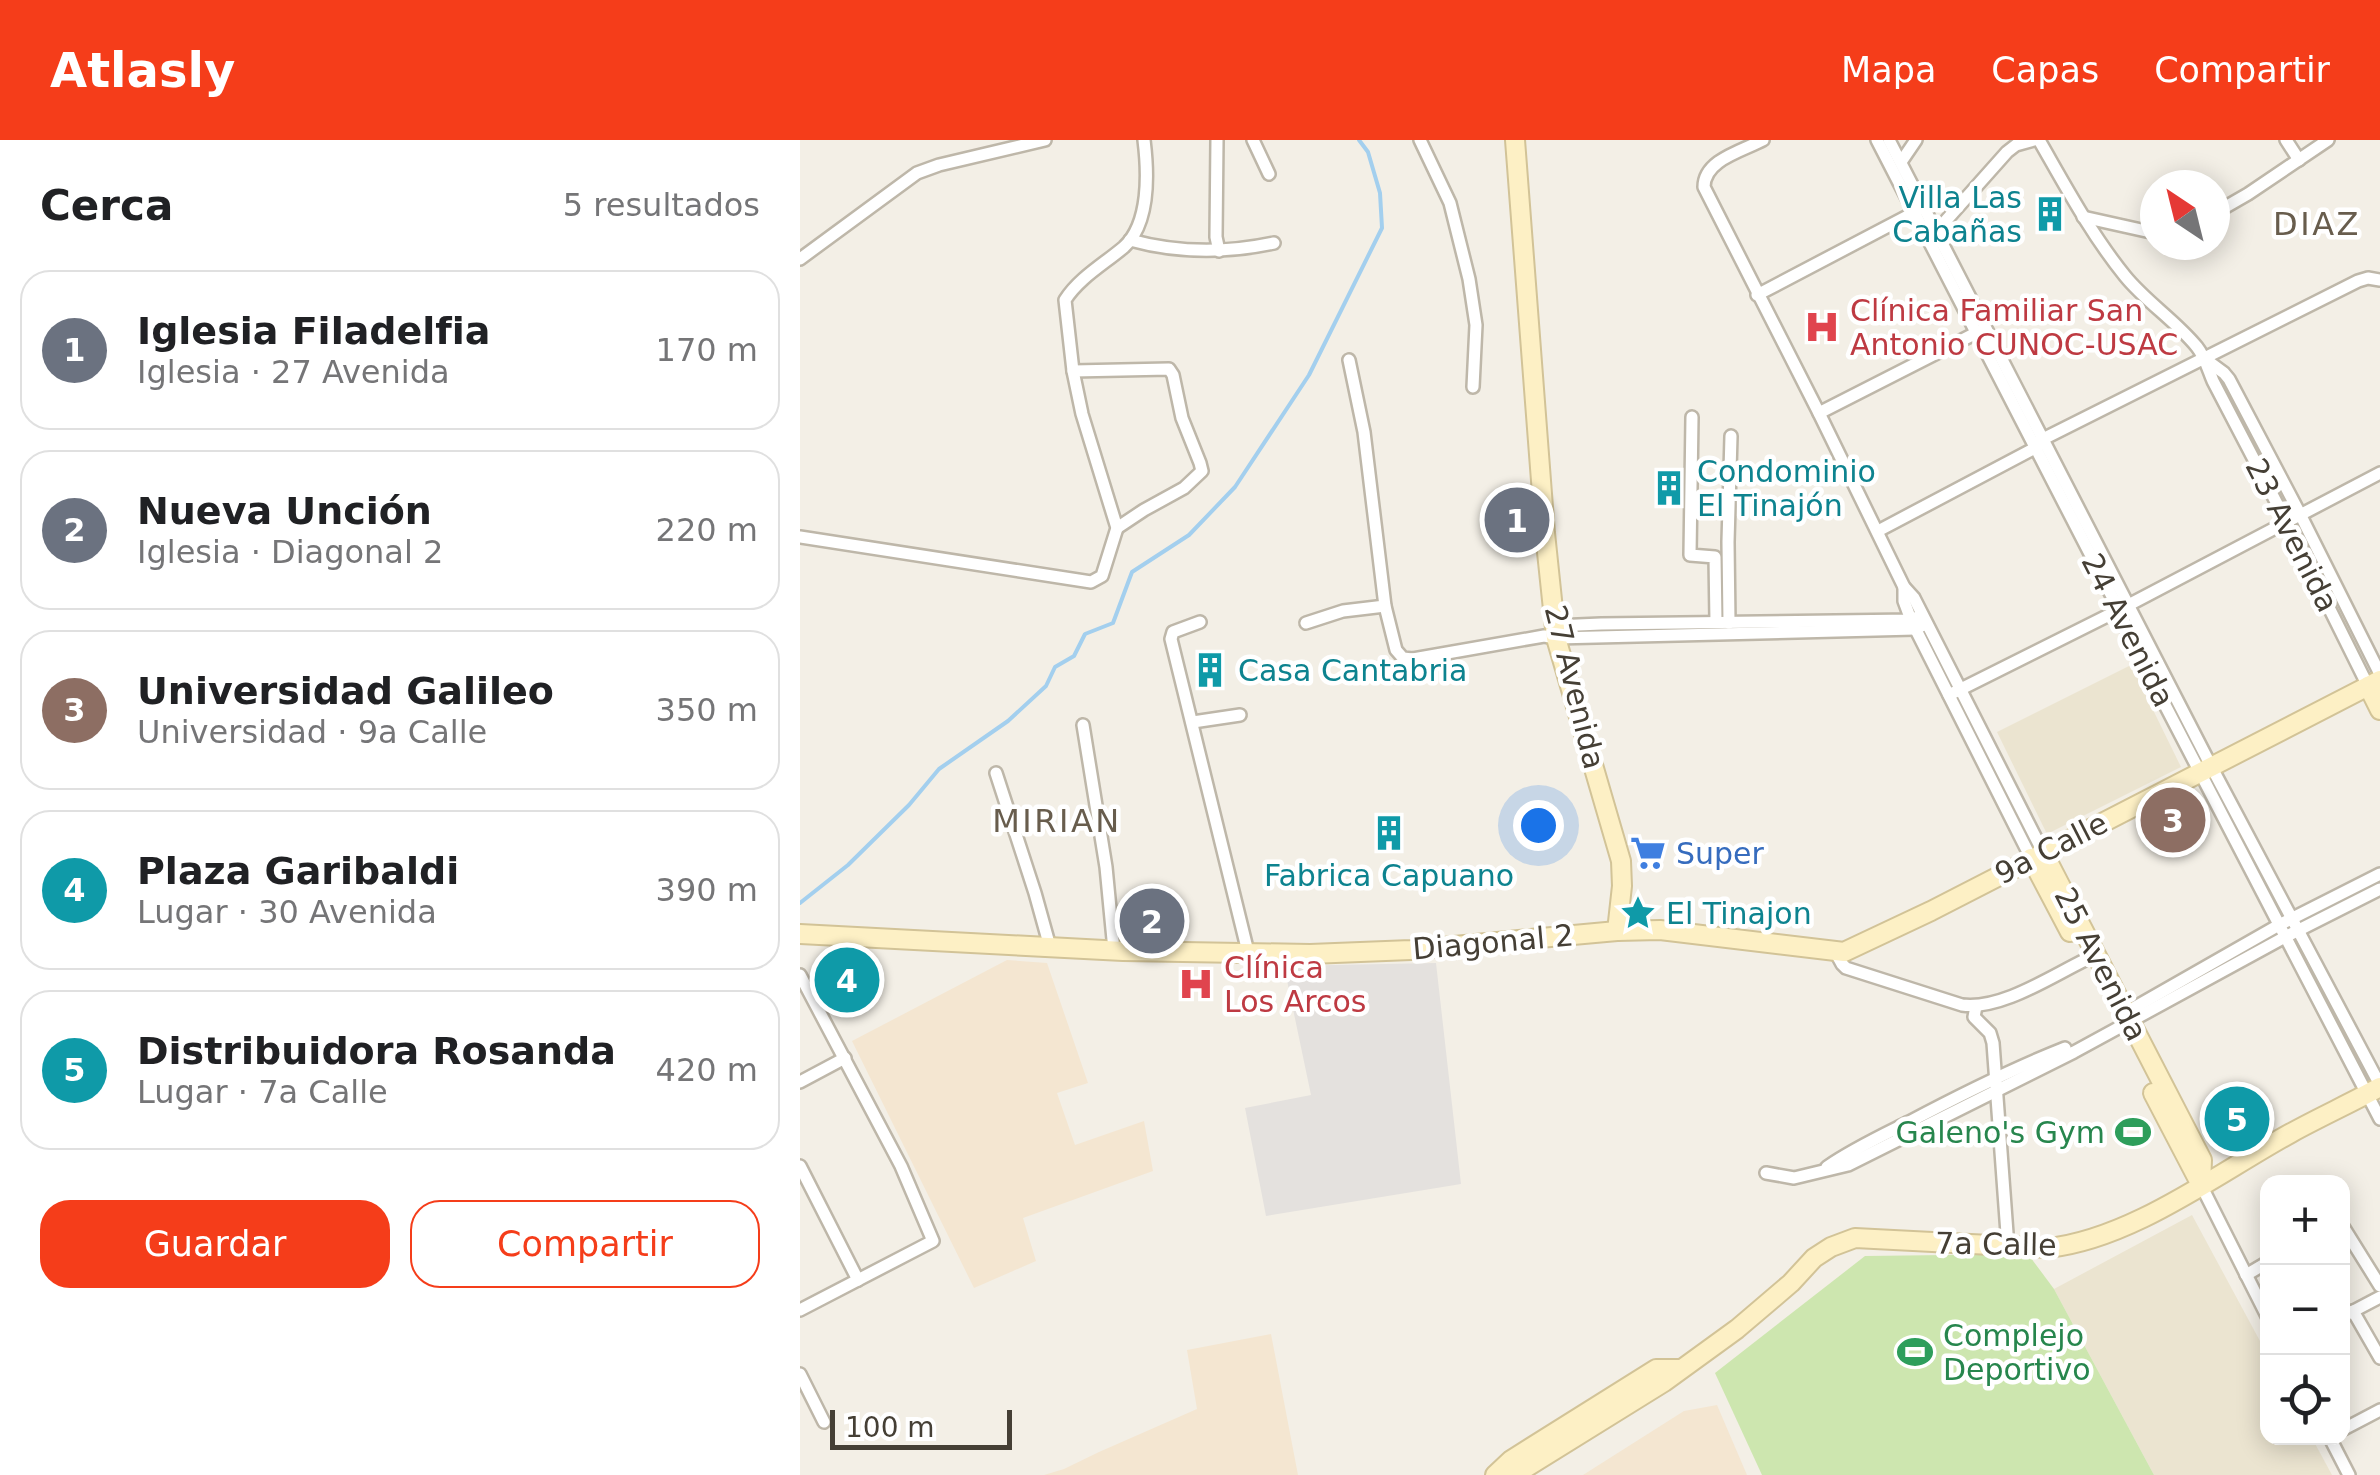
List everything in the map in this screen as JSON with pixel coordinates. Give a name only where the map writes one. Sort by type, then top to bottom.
[{"type":"street","points":[[800,258],[917,172],[1045,140]]},
{"type":"street","points":[[800,537],[1091,582],[1099,579],[1117,528],[1082,414],[1065,315],[1066,298],[1130,240],[1136,229],[1147,175],[1144,140]]},
{"type":"street","points":[[1217,140],[1219,250]]},
{"type":"street","points":[[1253,140],[1269,174]]},
{"type":"street","points":[[1420,140],[1450,203],[1472,292],[1476,325],[1473,387]]},
{"type":"street","name":"27 Avenida","points":[[1515,140],[1555,632],[1622,861],[1617,932]]},
{"type":"street","name":"25 Avenida","points":[[1763,140],[1717,164],[1705,175],[1704,187],[1904,587],[1914,598],[1919,622],[2037,855],[2123,1021],[2202,1160],[2202,1186],[2260,1302]]},
{"type":"street","name":"24 Avenida","points":[[1877,140],[1919,210],[2124,608],[2282,931],[2376,1089]]},
{"type":"street","name":"24 Avenida","points":[[1889,140],[1919,210]]},
{"type":"street","points":[[1900,162],[1916,140]]},
{"type":"street","points":[[1932,235],[2006,152],[2037,140]]},
{"type":"street","name":"23 Avenida","points":[[2037,140],[2083,218],[2128,280],[2196,345],[2286,522],[2376,680]]},
{"type":"street","points":[[2286,140],[2298,160]]},
{"type":"street","points":[[2230,204],[2328,140]]},
{"type":"street","points":[[1757,295],[1919,210]]},
{"type":"street","points":[[2083,218],[2140,230]]},
{"type":"street","points":[[1130,240],[1219,250],[1274,243]]},
{"type":"street","points":[[1878,531],[2358,281],[2379,280]]},
{"type":"street","points":[[1819,413],[1981,330]]},
{"type":"street","name":"23 Avenida","points":[[2204,359],[2224,372],[2300,514],[2376,680],[2380,710]]},
{"type":"street","points":[[1349,360],[1361,415],[1385,606],[1400,656],[1414,659],[1555,632],[1716,622],[1919,622]]},
{"type":"street","points":[[1073,371],[1169,369],[1202,470],[1184,488],[1117,528]]},
{"type":"street","points":[[1692,417],[1690,555],[1716,557],[1716,622]]},
{"type":"street","points":[[1730,623],[1731,436]]},
{"type":"street","points":[[1954,692],[2124,608],[2380,473]]},
{"type":"street","points":[[1306,622],[1354,609],[1385,606]]},
{"type":"street","points":[[1200,622],[1172,634],[1248,952]]},
{"type":"street","points":[[1555,632],[1919,622]]},
{"type":"street","name":"9a Calle","points":[[1707,935],[1836,952],[1861,946],[2376,680]]},
{"type":"street","points":[[1193,722],[1240,715]]},
{"type":"street","points":[[1083,725],[1106,867],[1114,950]]},
{"type":"street","name":"24 Avenida","points":[[2206,769],[2295,924],[2376,1089],[2380,1119]]},
{"type":"street","points":[[996,773],[1050,947]]},
{"type":"street","name":"25 Avenida","points":[[2037,855],[2085,960],[2123,1021]]},
{"type":"street","points":[[1766,1174],[1794,1178],[1824,1170],[1846,1154],[1901,1132],[2123,1021],[2380,874]]},
{"type":"street","points":[[2295,924],[2380,889]]},
{"type":"street","name":"Diagonal 2","points":[[800,934],[1114,950],[1310,954],[1394,951],[1617,932],[1660,930],[1707,935]]},
{"type":"street","points":[[1836,952],[1846,968],[1976,1006],[2005,998],[2085,960]]},
{"type":"street","points":[[800,975],[902,1166],[933,1241],[800,1310]]},
{"type":"street","points":[[1976,1006],[1974,1017],[1992,1038],[2008,1247]]},
{"type":"street","points":[[800,1082],[846,1058]]},
{"type":"street","name":"7a Calle","points":[[1510,1475],[1664,1382],[1737,1329],[1831,1246],[1855,1238],[2048,1248],[2098,1238],[2202,1186],[2376,1089]]},
{"type":"street","points":[[800,1166],[858,1280]]},
{"type":"street","points":[[2350,1238],[2380,1286]]},
{"type":"street","points":[[2246,1275],[2263,1265]]},
{"type":"street","points":[[2350,1313],[2380,1296]]},
{"type":"street","points":[[2350,1317],[2380,1358]]},
{"type":"street","name":"7a Calle","points":[[1495,1475],[1511,1460],[1656,1369],[1679,1369]]},
{"type":"street","points":[[800,1374],[824,1422]]},
{"type":"street","points":[[2350,1426],[2380,1410]]},
{"type":"street","points":[[2334,1445],[2349,1475]]},
{"type":"shaded area","points":[[2131,665],[2181,767],[2047,834],[1997,732]]},
{"type":"shaded area","points":[[1007,960],[1047,963],[1088,1083],[1057,1093],[1075,1145],[1144,1121],[1153,1171],[1023,1218],[1036,1261],[974,1288],[852,1041]]},
{"type":"shaded area","points":[[1436,963],[1461,1184],[1266,1216],[1245,1108],[1311,1095],[1284,966]]},
{"type":"shaded area","points":[[2192,1215],[2260,1341],[2260,1445],[2316,1445],[2332,1475],[2154,1475],[2054,1289]]},
{"type":"shaded area","points":[[1271,1334],[1298,1475],[1044,1475],[1197,1409],[1187,1350]]},
{"type":"shaded area","points":[[1717,1405],[1747,1475],[1583,1475],[1684,1411]]},
{"type":"green space","name":"Complejo Deportivo","points":[[2028,1254],[2054,1289],[2154,1475],[1762,1475],[1715,1373],[1865,1256]]},
{"type":"waterway","points":[[800,903],[848,865],[939,769],[1008,721],[1046,686],[1055,667],[1074,656],[1085,634],[1113,623],[1132,572],[1189,535],[1235,487],[1309,375],[1382,228],[1380,193],[1368,152],[1359,140]]},
{"type":"place","name":"Villa Las Cabañas","points":[[2050,214]]},
{"type":"place","name":"Clínica Familiar San Antonio CUNOC-USAC","points":[[1822,327]]},
{"type":"place","name":"Condominio El Tinajón","points":[[1669,488]]},
{"type":"place","name":"Iglesia Filadelfia","points":[[1517,520]]},
{"type":"place","name":"Casa Cantabria","points":[[1210,670]]},
{"type":"place","name":"Universidad Galileo","points":[[2173,820]]},
{"type":"place","name":"Fabrica Capuano","points":[[1389,833]]},
{"type":"place","name":"Super","points":[[1648,853]]},
{"type":"place","name":"El Tinajon","points":[[1638,913]]},
{"type":"place","name":"Nueva Unción","points":[[1152,921]]},
{"type":"place","name":"Plaza Garibaldi","points":[[847,980]]},
{"type":"place","name":"Clínica Los Arcos","points":[[1196,984]]},
{"type":"place","name":"Distribuidora Rosanda","points":[[2237,1119]]},
{"type":"place","name":"Galeno's Gym","points":[[2133,1132]]},
{"type":"place","name":"Complejo Deportivo","points":[[1915,1352]]},
{"type":"district","name":"DIAZ","points":[[2317,224]]},
{"type":"district","name":"MIRIAN","points":[[1057,821]]}]
